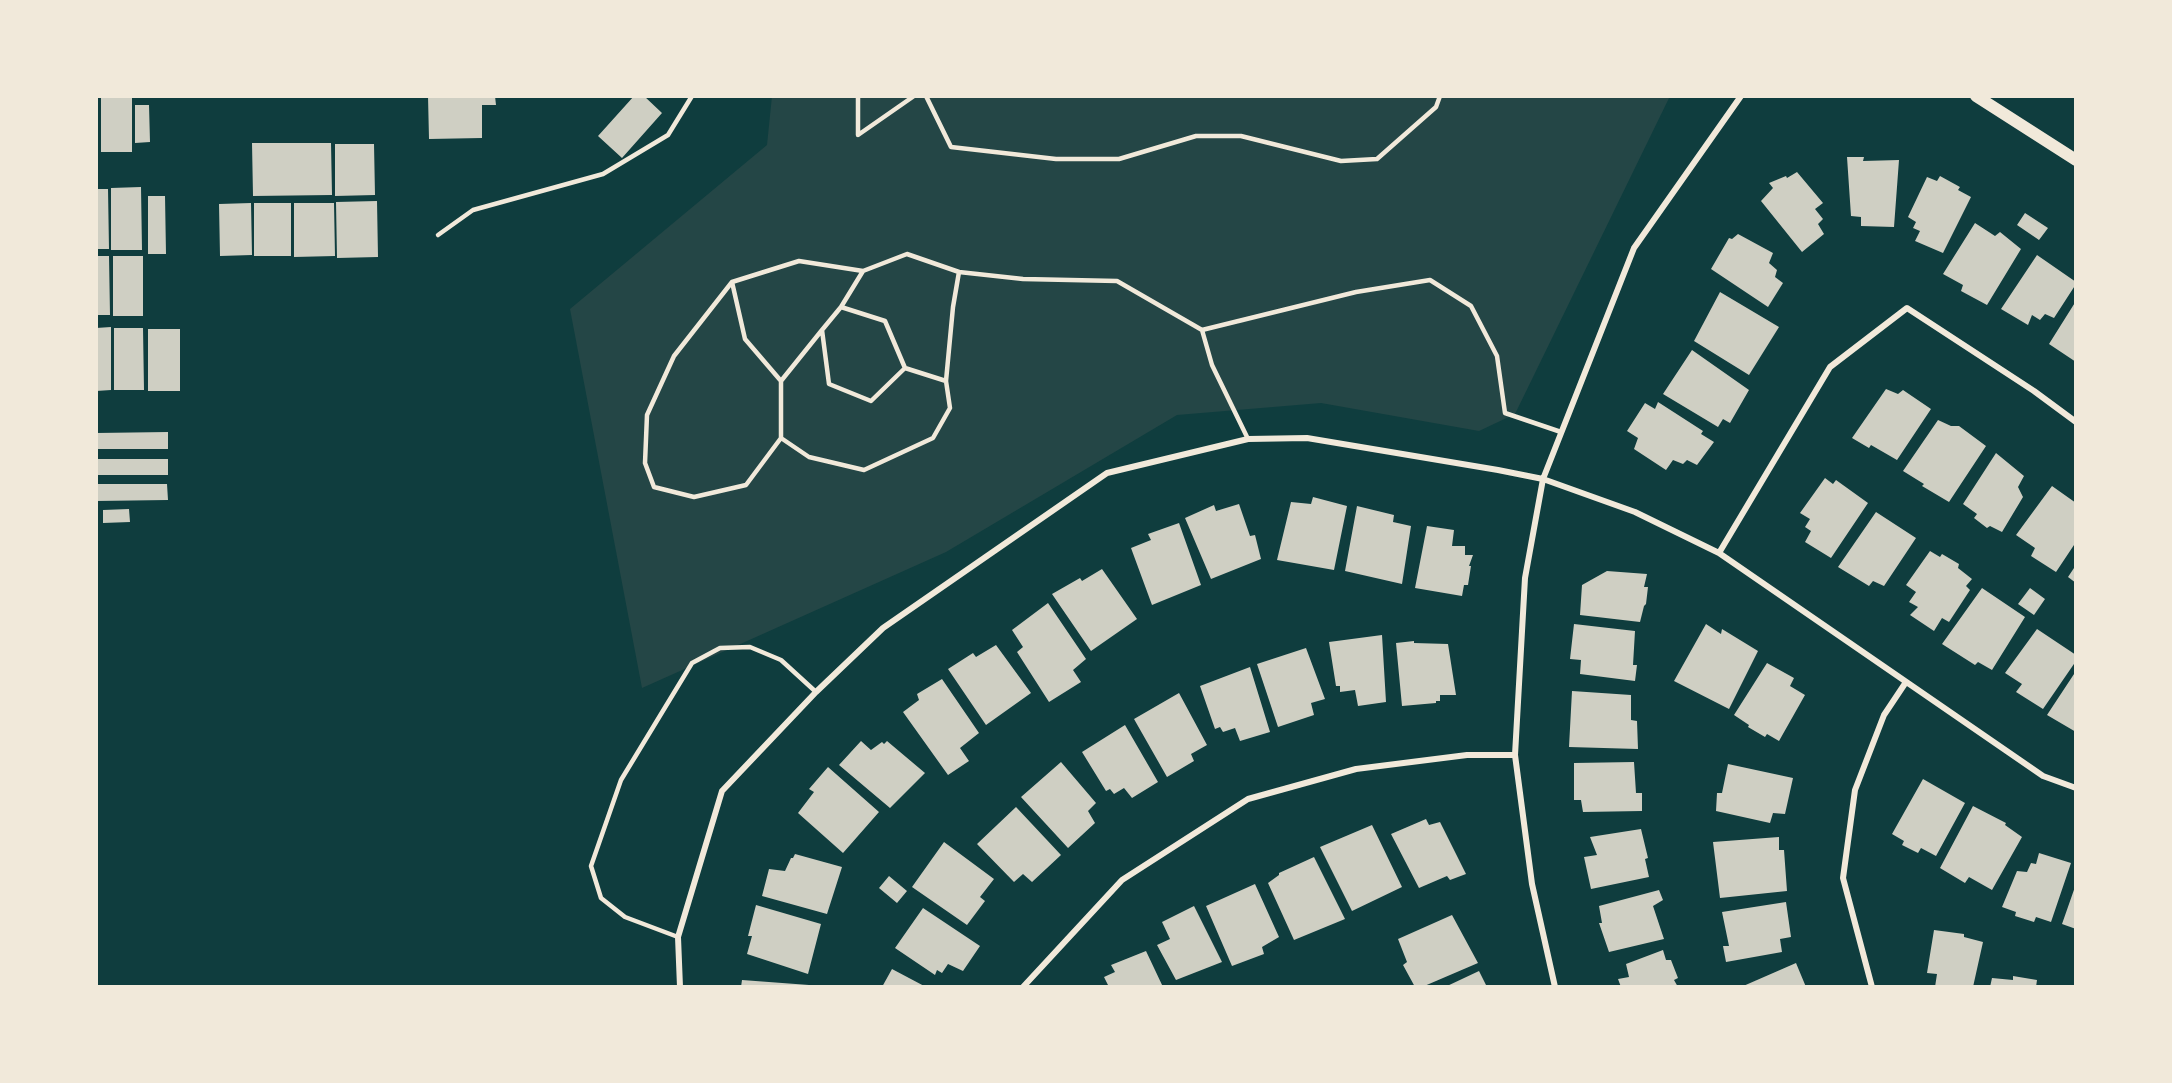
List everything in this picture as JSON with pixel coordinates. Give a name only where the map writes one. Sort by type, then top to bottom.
[{"type":"main road","points":[[1976,96],[2076,160]]},
{"type":"street","points":[[1555,987],[1532,884],[1515,755],[1525,578],[1543,478],[1634,248],[1741,96]]},
{"type":"street","points":[[1719,554],[1830,367],[1907,308],[2034,391],[2076,422]]},
{"type":"street","points":[[680,987],[678,937],[722,791],[816,692],[883,628],[1107,473],[1248,440],[1307,438],[1543,478],[1635,512],[1719,554],[2043,776],[2076,788]]},
{"type":"street","points":[[1872,987],[1843,878],[1855,790],[1884,715],[1906,682]]},
{"type":"street","points":[[1023,987],[1122,879],[1248,799],[1356,769],[1467,755],[1515,755]]},
{"type":"lane","points":[[438,235],[473,210],[603,174],[668,135],[692,96]]},
{"type":"lane","points":[[858,96],[858,135],[914,96]]},
{"type":"lane","points":[[926,96],[951,147],[1056,159],[1119,159],[1196,136],[1241,136],[1341,161],[1377,159],[1436,107],[1440,96]]},
{"type":"lane","points":[[863,271],[841,307],[781,381],[781,438],[747,485],[694,497],[654,487],[645,462],[647,415],[674,356],[732,282],[799,261],[863,271],[908,254],[959,272],[1023,279],[1117,281],[1202,330],[1356,292],[1430,280],[1471,306],[1497,356],[1505,412],[1561,432]]},
{"type":"lane","points":[[781,438],[809,457],[864,470],[933,438],[950,408],[946,381],[953,307],[959,272]]},
{"type":"lane","points":[[732,282],[745,339],[781,381]]},
{"type":"lane","points":[[841,307],[885,321],[905,368],[946,381]]},
{"type":"lane","points":[[822,330],[829,384],[871,401],[905,368]]},
{"type":"lane","points":[[1202,330],[1212,365],[1248,440]]},
{"type":"lane","points":[[678,937],[626,917],[601,898],[591,866],[621,780],[692,663],[720,648],[750,647],[781,660],[816,692]]},
{"type":"shaded area","points":[[772,96],[1670,96],[1515,414],[1479,431],[1321,403],[1177,415],[946,552],[642,688],[570,309],[767,145]]},
{"type":"building","points":[[101,96],[132,96],[132,152],[101,152]]},
{"type":"building","points":[[428,96],[495,96],[496,105],[482,105],[482,138],[429,139]]},
{"type":"building","points":[[634,96],[644,96],[662,113],[622,158],[598,136]]},
{"type":"building","points":[[135,105],[149,105],[150,142],[135,143]]},
{"type":"building","points":[[252,143],[331,143],[332,195],[253,196]]},
{"type":"building","points":[[335,144],[374,144],[375,195],[335,196]]},
{"type":"building","points":[[1847,157],[1864,157],[1863,161],[1899,160],[1894,227],[1861,226],[1861,217],[1851,216]]},
{"type":"building","points":[[1797,172],[1823,203],[1815,209],[1823,219],[1818,224],[1824,234],[1802,252],[1761,201],[1773,188],[1769,183],[1786,176],[1787,178]]},
{"type":"building","points":[[1940,176],[1960,187],[1958,190],[1971,197],[1943,253],[1915,241],[1920,231],[1913,228],[1916,222],[1908,217],[1927,177],[1937,181]]},
{"type":"building","points":[[141,187],[142,250],[111,250],[111,188]]},
{"type":"building","points":[[96,189],[108,189],[109,249],[96,249]]},
{"type":"building","points":[[148,196],[165,196],[166,254],[148,254]]},
{"type":"building","points":[[377,201],[378,257],[337,258],[336,202]]},
{"type":"building","points":[[251,203],[252,255],[220,256],[219,204]]},
{"type":"building","points":[[254,203],[291,203],[291,256],[254,256]]},
{"type":"building","points":[[294,203],[334,203],[335,256],[294,257]]},
{"type":"building","points":[[2025,213],[2048,228],[2039,240],[2017,225]]},
{"type":"building","points":[[1975,223],[1995,236],[2000,232],[2021,249],[1987,305],[1961,291],[1963,285],[1943,274]]},
{"type":"building","points":[[1738,234],[1773,253],[1769,263],[1777,270],[1775,277],[1783,283],[1768,307],[1711,269],[1729,238],[1732,239]]},
{"type":"building","points":[[2037,255],[2076,284],[2054,318],[2045,314],[2040,320],[2032,315],[2028,325],[2001,309]]},
{"type":"building","points":[[96,256],[109,256],[110,315],[96,315]]},
{"type":"building","points":[[113,256],[143,256],[143,316],[113,316]]},
{"type":"building","points":[[1720,292],[1779,327],[1749,375],[1694,341]]},
{"type":"building","points":[[2076,301],[2076,362],[2049,344]]},
{"type":"building","points":[[111,327],[111,390],[96,391],[96,328]]},
{"type":"building","points":[[114,328],[143,328],[144,390],[114,390]]},
{"type":"building","points":[[148,329],[180,329],[180,391],[148,391]]},
{"type":"building","points":[[1692,350],[1749,390],[1730,423],[1723,419],[1718,427],[1663,394]]},
{"type":"building","points":[[1886,389],[1898,394],[1903,390],[1931,409],[1897,460],[1871,445],[1869,448],[1852,438]]},
{"type":"building","points":[[1658,402],[1703,431],[1701,434],[1714,442],[1697,465],[1687,460],[1683,464],[1673,460],[1666,470],[1634,449],[1638,438],[1627,431],[1645,403],[1655,409]]},
{"type":"building","points":[[1938,420],[1951,426],[1959,426],[1986,446],[1949,502],[1922,486],[1924,484],[1903,471]]},
{"type":"building","points":[[168,432],[168,449],[96,449],[96,433]]},
{"type":"building","points":[[1996,453],[2024,476],[2018,487],[2023,497],[2002,532],[1990,526],[1987,528],[1974,518],[1977,514],[1963,504]]},
{"type":"building","points":[[96,459],[168,459],[168,475],[96,475]]},
{"type":"building","points":[[1825,478],[1833,484],[1836,480],[1868,503],[1831,558],[1805,542],[1811,531],[1805,527],[1810,519],[1800,513]]},
{"type":"building","points":[[96,484],[167,484],[168,500],[96,501]]},
{"type":"building","points":[[2052,486],[2076,503],[2076,542],[2056,572],[2031,556],[2035,548],[2016,535]]},
{"type":"building","points":[[1313,497],[1347,506],[1334,570],[1277,560],[1291,502],[1311,504]]},
{"type":"building","points":[[1239,504],[1250,536],[1255,535],[1261,559],[1211,579],[1185,518],[1214,505],[1216,511]]},
{"type":"building","points":[[1357,506],[1394,515],[1393,522],[1411,526],[1402,584],[1345,571]]},
{"type":"building","points":[[129,509],[130,522],[103,523],[103,510]]},
{"type":"building","points":[[1876,512],[1916,538],[1884,586],[1873,581],[1869,586],[1838,567]]},
{"type":"building","points":[[1179,523],[1201,585],[1152,605],[1131,548],[1151,540],[1148,534]]},
{"type":"building","points":[[1427,526],[1454,530],[1452,546],[1465,546],[1465,555],[1473,555],[1469,566],[1471,566],[1468,585],[1464,585],[1462,596],[1415,588]]},
{"type":"building","points":[[1930,551],[1940,557],[1942,554],[1959,564],[1958,568],[1972,579],[1966,586],[1970,590],[1949,622],[1942,618],[1934,631],[1910,615],[1918,607],[1909,602],[1916,592],[1906,585]]},
{"type":"building","points":[[2076,565],[2076,583],[2068,577]]},
{"type":"building","points":[[1102,569],[1137,619],[1091,651],[1052,594]]},
{"type":"building","points":[[1607,571],[1647,574],[1644,587],[1648,587],[1646,604],[1640,622],[1580,615],[1582,585]]},
{"type":"building","points":[[1982,588],[2025,617],[1992,670],[1978,662],[1975,665],[1942,644]]},
{"type":"building","points":[[2030,588],[2045,599],[2034,615],[2018,604]]},
{"type":"building","points":[[1048,603],[1086,659],[1073,670],[1081,682],[1049,702],[1017,652],[1023,647],[1012,630]]},
{"type":"building","points":[[1574,624],[1635,631],[1633,665],[1637,665],[1635,681],[1580,674],[1581,660],[1570,659]]},
{"type":"building","points":[[1706,624],[1721,634],[1722,629],[1758,651],[1729,709],[1674,681]]},
{"type":"building","points":[[2037,629],[2076,655],[2076,661],[2043,709],[2016,692],[2022,684],[2005,673]]},
{"type":"building","points":[[1382,635],[1386,702],[1358,706],[1355,690],[1340,692],[1340,686],[1336,686],[1329,642]]},
{"type":"building","points":[[1414,641],[1414,643],[1448,644],[1456,695],[1440,695],[1440,701],[1436,703],[1402,706],[1396,643]]},
{"type":"building","points":[[996,645],[1031,693],[986,725],[948,669],[973,653],[976,657]]},
{"type":"building","points":[[1306,648],[1325,699],[1311,703],[1314,715],[1278,727],[1257,664]]},
{"type":"building","points":[[1767,663],[1794,678],[1790,686],[1805,695],[1779,741],[1767,734],[1765,737],[1734,715]]},
{"type":"building","points":[[1250,667],[1270,732],[1240,741],[1235,728],[1223,732],[1220,727],[1215,729],[1200,686]]},
{"type":"building","points":[[2076,671],[2076,732],[2047,715]]},
{"type":"building","points":[[942,679],[979,733],[960,748],[969,761],[948,775],[903,712],[919,700],[917,694]]},
{"type":"building","points":[[1572,691],[1631,695],[1631,720],[1637,721],[1638,749],[1569,747]]},
{"type":"building","points":[[1179,693],[1207,745],[1191,754],[1194,761],[1167,777],[1134,719]]},
{"type":"building","points":[[1125,725],[1158,782],[1132,798],[1124,788],[1114,794],[1110,789],[1106,791],[1082,752]]},
{"type":"building","points":[[861,741],[871,750],[887,741],[925,773],[890,808],[839,765]]},
{"type":"building","points":[[1061,762],[1096,803],[1088,811],[1095,823],[1068,848],[1021,797]]},
{"type":"building","points":[[1634,762],[1636,793],[1642,793],[1642,811],[1583,812],[1581,800],[1574,800],[1574,763]]},
{"type":"building","points":[[1728,764],[1793,778],[1785,814],[1773,813],[1770,823],[1716,811],[1717,793],[1722,793]]},
{"type":"building","points":[[828,767],[879,812],[843,853],[798,813],[814,792],[809,789]]},
{"type":"building","points":[[1923,779],[1965,803],[1936,856],[1921,848],[1918,853],[1902,845],[1904,841],[1892,834]]},
{"type":"building","points":[[1973,806],[2006,823],[2005,825],[2022,837],[1992,890],[1969,877],[1965,883],[1940,868]]},
{"type":"building","points":[[1016,807],[1061,855],[1032,882],[1023,874],[1014,882],[977,844]]},
{"type":"building","points":[[1426,819],[1429,825],[1440,822],[1466,874],[1450,880],[1447,876],[1419,888],[1391,834]]},
{"type":"building","points":[[1372,825],[1402,887],[1352,911],[1320,847]]},
{"type":"building","points":[[1641,829],[1648,858],[1645,859],[1649,877],[1591,889],[1584,857],[1597,855],[1590,837]]},
{"type":"building","points":[[1779,837],[1779,850],[1784,850],[1787,891],[1720,898],[1713,842]]},
{"type":"building","points":[[944,842],[994,879],[980,897],[985,901],[967,925],[912,887]]},
{"type":"building","points":[[2039,853],[2071,863],[2051,922],[2036,917],[2034,922],[2015,916],[2016,912],[2002,907],[2017,871],[2027,872],[2031,863],[2036,864]]},
{"type":"building","points":[[795,854],[842,867],[827,914],[762,896],[769,869],[785,871]]},
{"type":"building","points":[[1314,857],[1345,919],[1294,940],[1268,883],[1279,873]]},
{"type":"building","points":[[889,876],[907,891],[897,903],[879,888]]},
{"type":"building","points":[[1255,884],[1279,937],[1262,947],[1264,954],[1232,966],[1206,906]]},
{"type":"building","points":[[2076,884],[2076,929],[2062,924]]},
{"type":"building","points":[[1659,890],[1663,900],[1653,906],[1664,939],[1609,952],[1599,923],[1602,923],[1599,906]]},
{"type":"building","points":[[1786,902],[1791,937],[1780,939],[1782,952],[1726,962],[1723,946],[1729,946],[1722,912]]},
{"type":"building","points":[[756,905],[821,924],[808,974],[747,954],[752,936],[748,936]]},
{"type":"building","points":[[1194,906],[1222,962],[1176,980],[1157,945],[1170,939],[1162,922]]},
{"type":"building","points":[[923,908],[980,946],[963,971],[948,964],[942,973],[937,970],[935,975],[895,948]]},
{"type":"building","points":[[1452,915],[1478,963],[1422,987],[1415,987],[1403,965],[1407,962],[1398,939]]},
{"type":"building","points":[[1934,930],[1964,934],[1964,937],[1983,942],[1973,987],[1935,987],[1937,974],[1927,973]]},
{"type":"building","points":[[1663,950],[1666,960],[1671,960],[1678,978],[1674,980],[1678,987],[1621,987],[1618,979],[1629,977],[1626,964]]},
{"type":"building","points":[[1146,951],[1163,987],[1109,987],[1104,977],[1115,972],[1111,965]]},
{"type":"building","points":[[1796,963],[1806,987],[1741,987]]},
{"type":"building","points":[[892,969],[926,987],[882,987]]},
{"type":"building","points":[[1479,971],[1487,987],[1445,987]]},
{"type":"building","points":[[2013,976],[2037,980],[2036,987],[1990,987],[1992,978],[2013,980]]},
{"type":"building","points":[[742,980],[809,985],[808,987],[741,987]]}]
